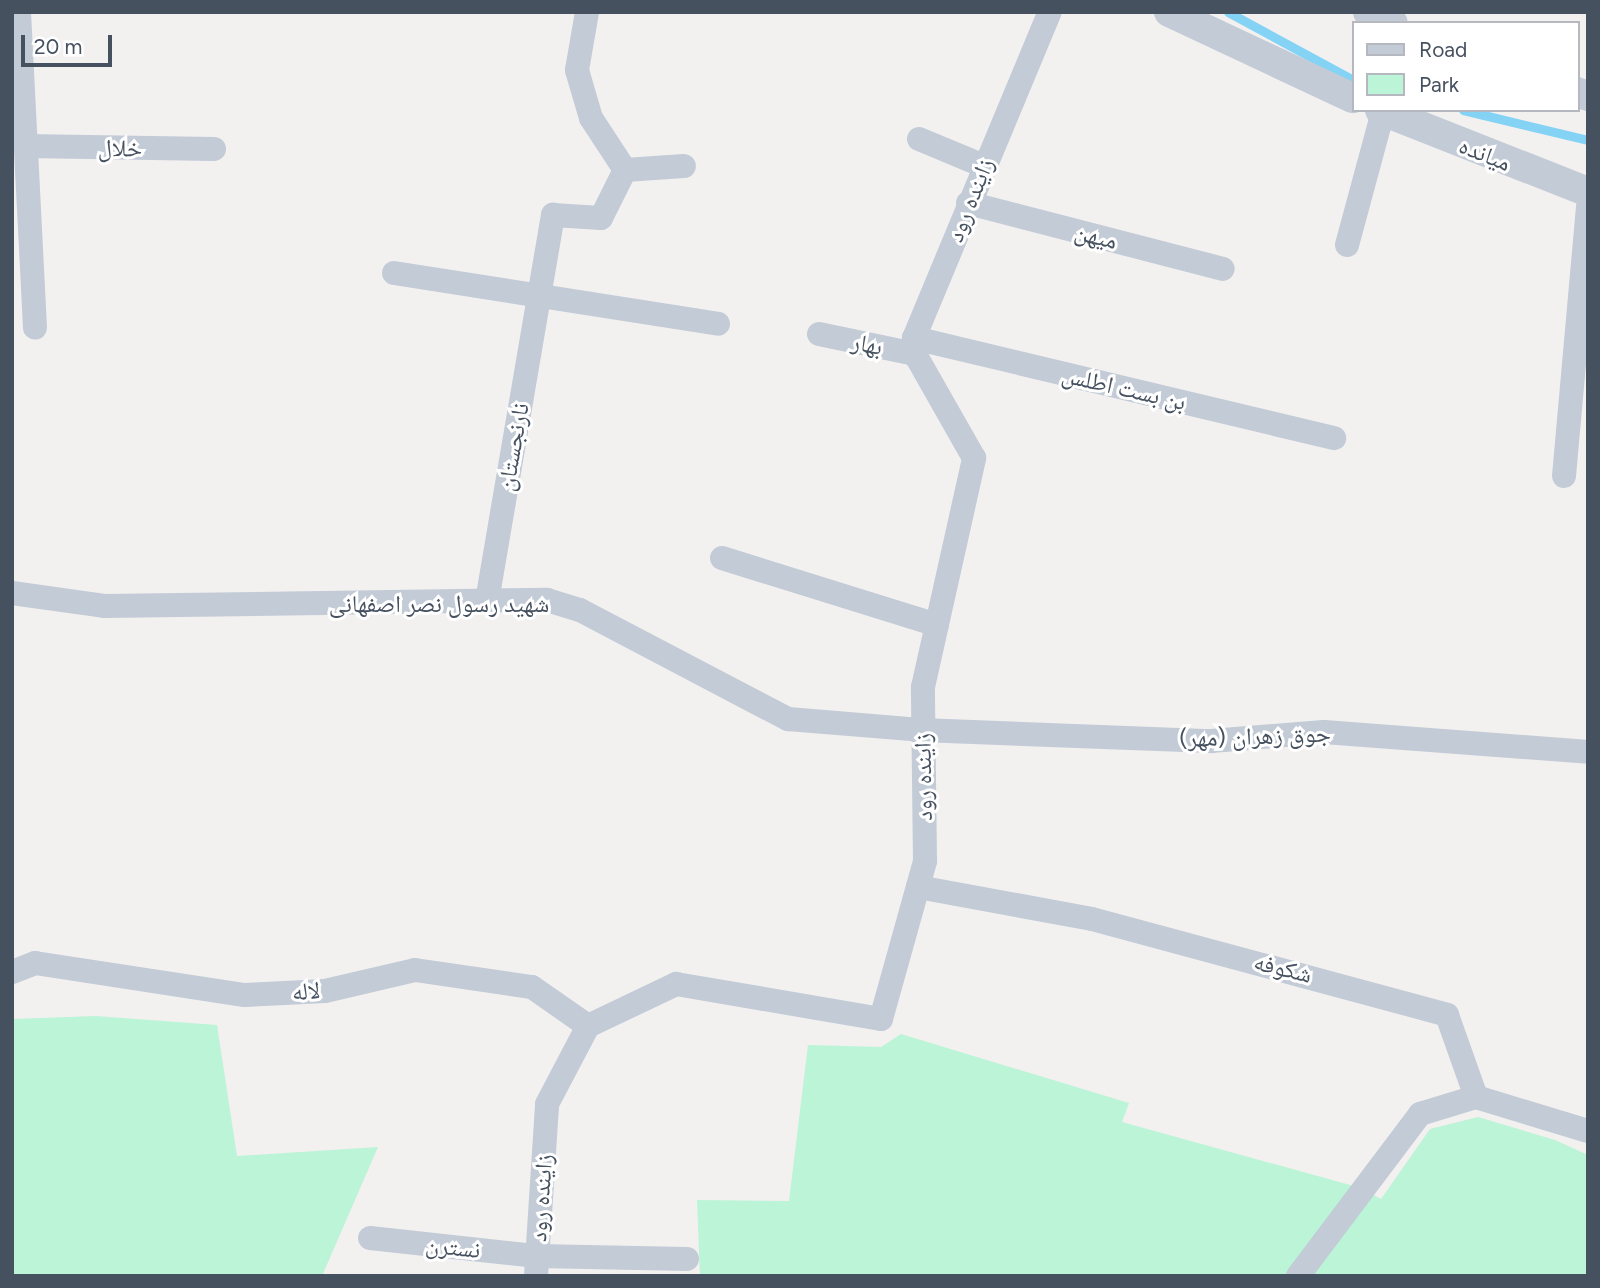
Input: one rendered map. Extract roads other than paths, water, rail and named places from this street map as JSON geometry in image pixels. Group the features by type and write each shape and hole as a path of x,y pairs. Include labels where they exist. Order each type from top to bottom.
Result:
{"street":[{"path":"19,12 35,328"},
{"path":"587,12 577,70 591,118 625,170 684,166"},
{"name":"زاینده رود","path":"536,1266 547,1104 588,1026 676,985 881,1019 925,861 921,730 923,687 974,458 915,346 968,204 1050,12"},
{"path":"1169,12 1352,98"},
{"path":"1368,12 1388,21"},
{"path":"1347,245 1382,112"},
{"name":"میانده","path":"1385,112 1588,192"},
{"path":"919,139 984,166"},
{"name":"خلال","path":"25,146 214,149"},
{"name":"نارنجستان","path":"487,601 553,215 601,218 625,170"},
{"name":"میهن","path":"968,204 1223,269"},
{"path":"1564,475 1588,207"},
{"path":"394,273 539,293 718,324"},
{"name":"بهار","path":"819,334 915,346"},
{"name":"بن بست اطلس","path":"915,346 1334,438"},
{"path":"722,558 937,625"},
{"name":"شهید رسول نصر اصفهانی","path":"12,593 104,606 547,600 580,610 788,719 921,730"},
{"name":"جوق زهران (مهر)","path":"921,730 1211,741 1324,732 1588,752"},
{"name":"شکوفه","path":"918,887 1092,919 1447,1015 1476,1097"},
{"name":"لاله","path":"12,972 35,963 245,995 325,991 415,970 532,988 588,1026"},
{"path":"1298,1276 1420,1114 1476,1097 1588,1131"},
{"name":"نسترن","path":"370,1238 536,1266 687,1259"}],"waterway":[{"path":"1228,12 1352,79"},
{"path":"1471,112 1588,140"}]}
